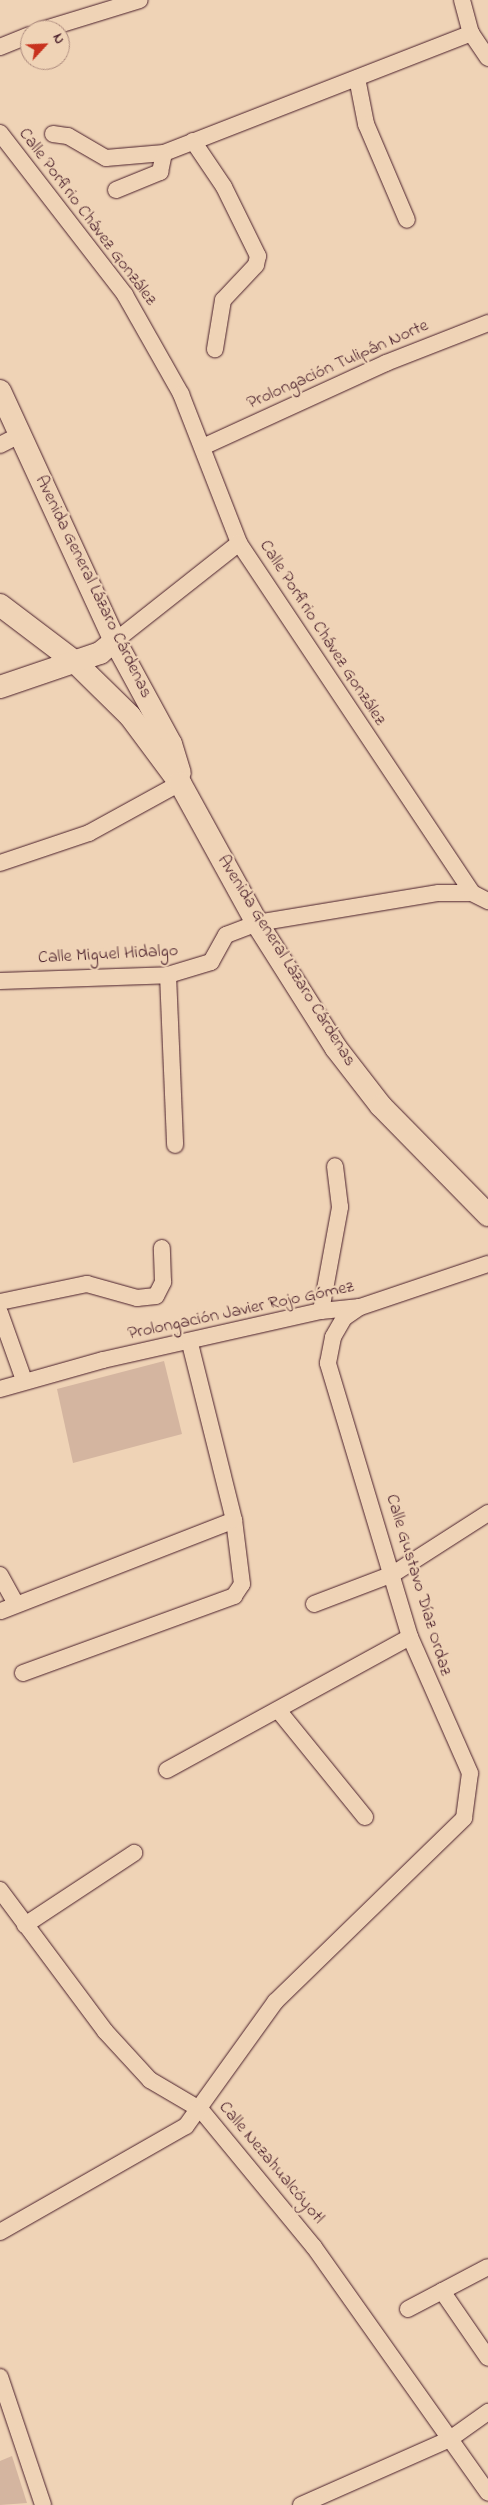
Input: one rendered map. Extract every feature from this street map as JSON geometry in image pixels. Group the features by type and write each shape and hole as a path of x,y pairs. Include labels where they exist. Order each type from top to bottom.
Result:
{"street":[{"path":"70,21 140,0"},
{"path":"462,0 471,33 488,58"},
{"path":"54,134 68,136 106,158 164,153 471,33"},
{"path":"0,47 20,39"},
{"path":"356,78 366,124 406,220"},
{"name":"Calle Porfirio Chávez González","path":"0,133 125,295 181,394 205,446 239,543 472,893"},
{"path":"193,141 224,187 258,256 256,266 224,300 215,350"},
{"path":"116,190 160,172 164,153"},
{"name":"Prolongación Tulipán Norte","path":"205,446 386,362 488,323"},
{"name":"Avenida General Lázaro Cárdenas","path":"2,403 20,435 115,641 171,744 180,766 180,783"},
{"path":"0,444 20,435"},
{"path":"0,687 75,662 115,641 239,543"},
{"name":"Avenida General Lázaro Cárdenas","path":"0,605 75,662 130,716 180,783 257,923 336,1048 375,1098 488,1215"},
{"path":"0,863 89,833 180,783"},
{"name":"Calle Miguel Hidalgo","path":"0,980 168,975 211,962 226,935 257,923 439,893 472,893"},
{"path":"472,893 488,901"},
{"path":"168,975 175,1146"},
{"path":"321,1311 340,1207 335,1166"},
{"path":"0,1302 87,1284 137,1298 156,1296 163,1282 162,1248"},
{"name":"Prolongación Javier Rojo Gómez","path":"0,1389 24,1380 190,1344 321,1311 360,1307 488,1264"},
{"name":"Calle Gustavo Díaz Ordaz","path":"0,2232 170,2136 201,2110 275,2002 464,1818 470,1773 410,1637 393,1574 328,1363 333,1337 344,1318 360,1307"},
{"path":"0,1313 24,1380"},
{"path":"23,1673 234,1596 242,1584 234,1520 190,1344"},
{"path":"314,1604 393,1574 488,1513"},
{"path":"1,1611 234,1520"},
{"path":"0,1575 16,1604"},
{"path":"167,1770 410,1637"},
{"path":"278,1710 365,1817"},
{"path":"25,1926 134,1853"},
{"name":"Calle Nezahualcóyotl","path":"0,1890 105,2031 144,2073 201,2110 314,2247 488,2494"},
{"path":"408,2309 488,2267"},
{"path":"442,2291 488,2358"},
{"path":"0,2377 43,2505"},
{"path":"307,2504 450,2439 488,2412"}],"shaded area":[{"path":"164,1361 182,1434 73,1463 57,1389"},
{"path":"12,2456 27,2503 0,2505 0,2461"}]}
